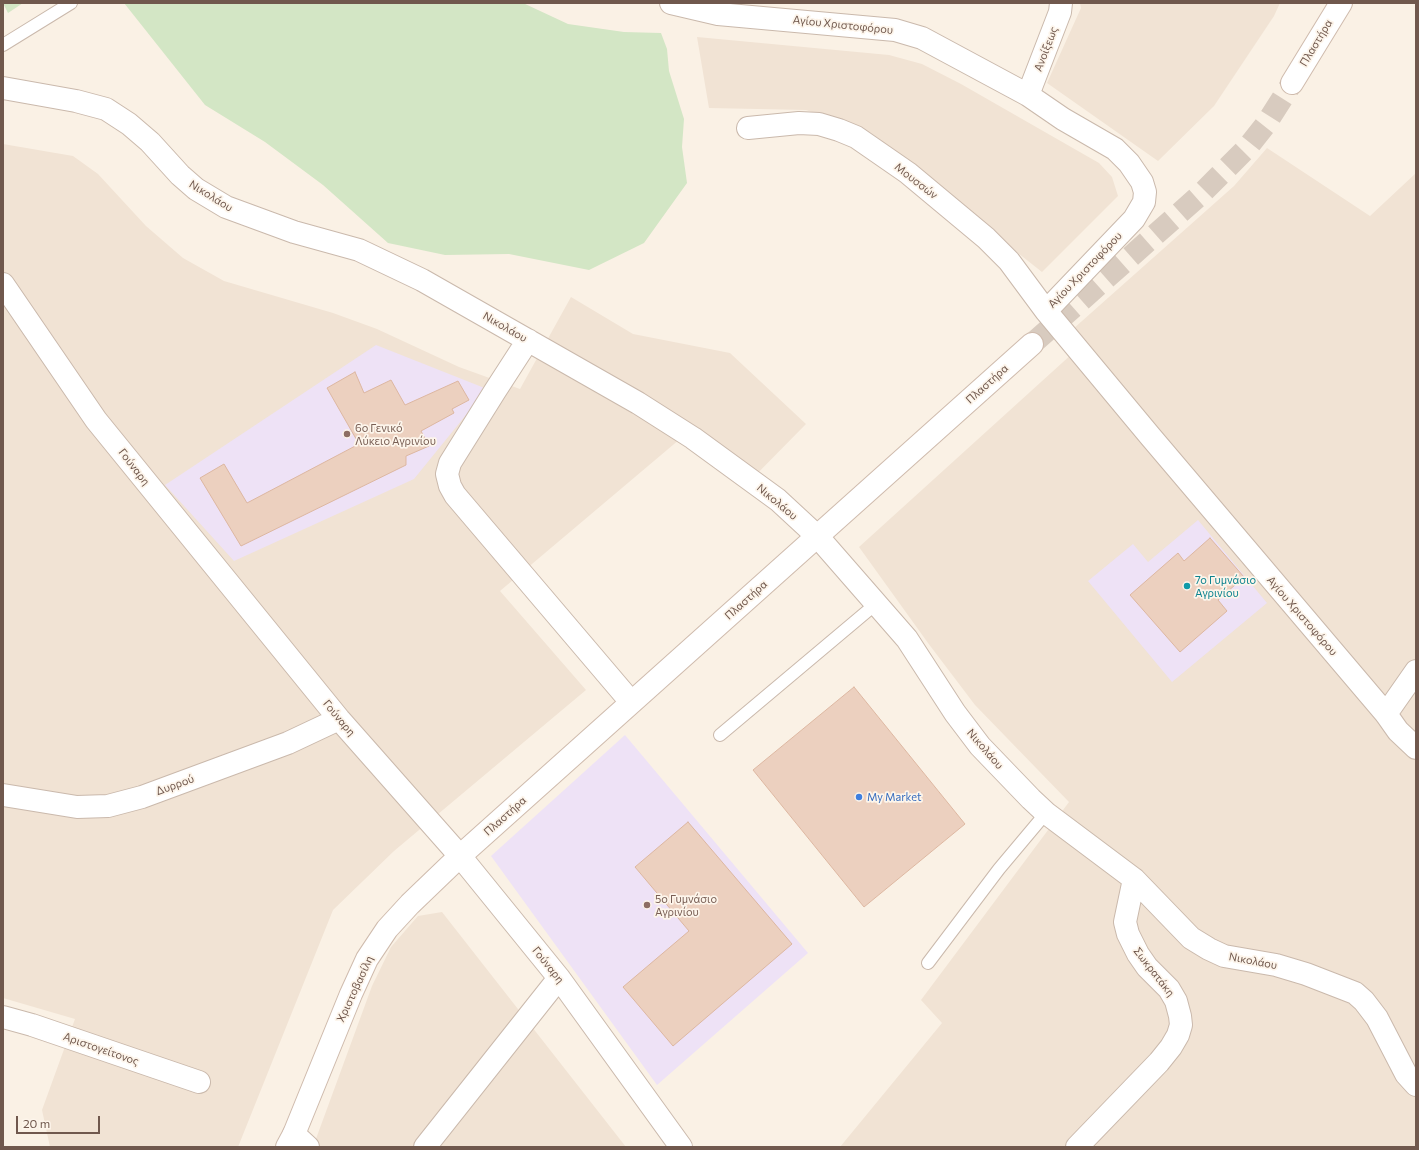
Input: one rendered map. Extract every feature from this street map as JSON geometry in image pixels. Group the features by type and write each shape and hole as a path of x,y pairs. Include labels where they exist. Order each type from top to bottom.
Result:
{"street":[{"name":"Αγίου Χριστοφόρου","path":"671,3 718,14 895,30 922,38 1028,95 1063,119 1115,149 1129,163 1142,182 1145,192 1144,202 1134,219 1046,310 1155,442 1386,714 1398,731 1416,748"},
{"name":"Ανοίξεως","path":"1028,95 1060,12 1061,3"},
{"name":"Πλαστήρα","path":"1292,83 1341,3"},
{"name":"Νικολάου","path":"3,88 76,100 106,109 129,124 150,142 180,175 196,189 226,208 294,232 359,250 422,280 638,403 693,438 778,500 818,537 907,639 955,713 980,746 1031,799 1134,880 1190,938 1208,949 1224,956 1276,965 1306,974 1355,993 1364,1001 1377,1018 1406,1074 1416,1085"},
{"name":"Μουσσών","path":"748,128 799,123 819,124 856,137 908,173 986,238 1009,261 1046,310"},
{"name":"Γούναρη","path":"3,284 96,420 339,719 460,856 559,978 681,1147"},
{"path":"528,340 450,463 448,474 450,486 455,495 631,702"},
{"name":"Πλαστήρα","path":"460,856 1032,344"},
{"path":"1386,714 1416,670"},
{"name":"Δυρρού","path":"3,795 77,806 108,806 142,797 288,743 339,719"},
{"name":"Χριστοβασίλη","path":"297,1142 351,994 367,959 387,929 410,904 460,856"},
{"name":"Σωκρατάκη","path":"1077,1147 1159,1062 1171,1047 1178,1035 1181,1025 1176,1001 1161,980 1134,948 1128,934 1125,922 1134,880"},
{"path":"425,1147 559,978"},
{"name":"Αριστογείτονος","path":"3,1017 32,1025 199,1082"}],"lane":[{"path":"3,45 71,3"},
{"path":"720,735 877,603"},
{"path":"928,963 999,869 1046,812"}],"shaded area":[{"path":"1080,3 1280,3 1274,16 1214,106 1158,161 1047,83 1081,8"},
{"path":"697,37 889,55 922,64 961,84 1099,163 1112,177 1118,196 1042,272 1004,242 919,169 871,133 806,110 709,108"},
{"path":"3,144 73,156 98,174 146,226 183,258 224,281 333,313 377,329 459,367 520,389 571,297 633,334 730,353 806,424 745,486 680,439 500,591 586,690 394,851 333,910 238,1147 50,1147 42,1110 75,1019 3,998"},
{"path":"1267,148 1370,216 1416,173 1416,1147 840,1147 942,1023 921,1000 1069,802 975,705 859,547 1084,343 1073,329 1234,186"},
{"name":"6ο Γενικό Λύκειο Αγρινίου","path":"376,345 487,389 414,479 234,561 165,485"},
{"path":"1198,520 1267,603 1172,682 1088,581 1133,544 1148,562"},
{"name":"5ο Γυμνάσιο Αγρινίου","path":"625,735 808,953 657,1085 491,856"},
{"path":"442,912 626,1147 313,1147 372,986 391,947 418,916"}],"green space":[{"path":"3,3 23,3 8,13"},
{"path":"124,3 523,3 568,24 624,32 661,33 667,49 669,71 684,119 682,147 687,183 644,243 589,270 509,254 445,255 388,243 323,185 265,142 205,105"}],"building":[{"path":"355,372 364,393 391,380 405,405 458,381 469,400 452,409 454,413 421,431 429,446 406,456 406,465 241,546 200,478 224,464 247,503 359,444 327,388"},
{"name":"7ο Γυμνάσιο Αγρινίου","path":"1210,538 1244,577 1218,600 1227,611 1180,652 1130,595 1178,553 1184,561"},
{"name":"My Market","path":"854,687 965,824 864,907 753,770"},
{"path":"688,822 792,944 673,1046 623,987 689,931 635,867"}],"tunnel":[{"path":"1032,344 1200,195 1247,148 1266,124 1292,83"}],"place":[{"name":"6ο Γενικό Λύκειο Αγρινίου","path":"347,434"},
{"name":"7ο Γυμνάσιο Αγρινίου","path":"1187,586"},
{"name":"My Market","path":"859,797"},
{"name":"5ο Γυμνάσιο Αγρινίου","path":"647,905"}]}
